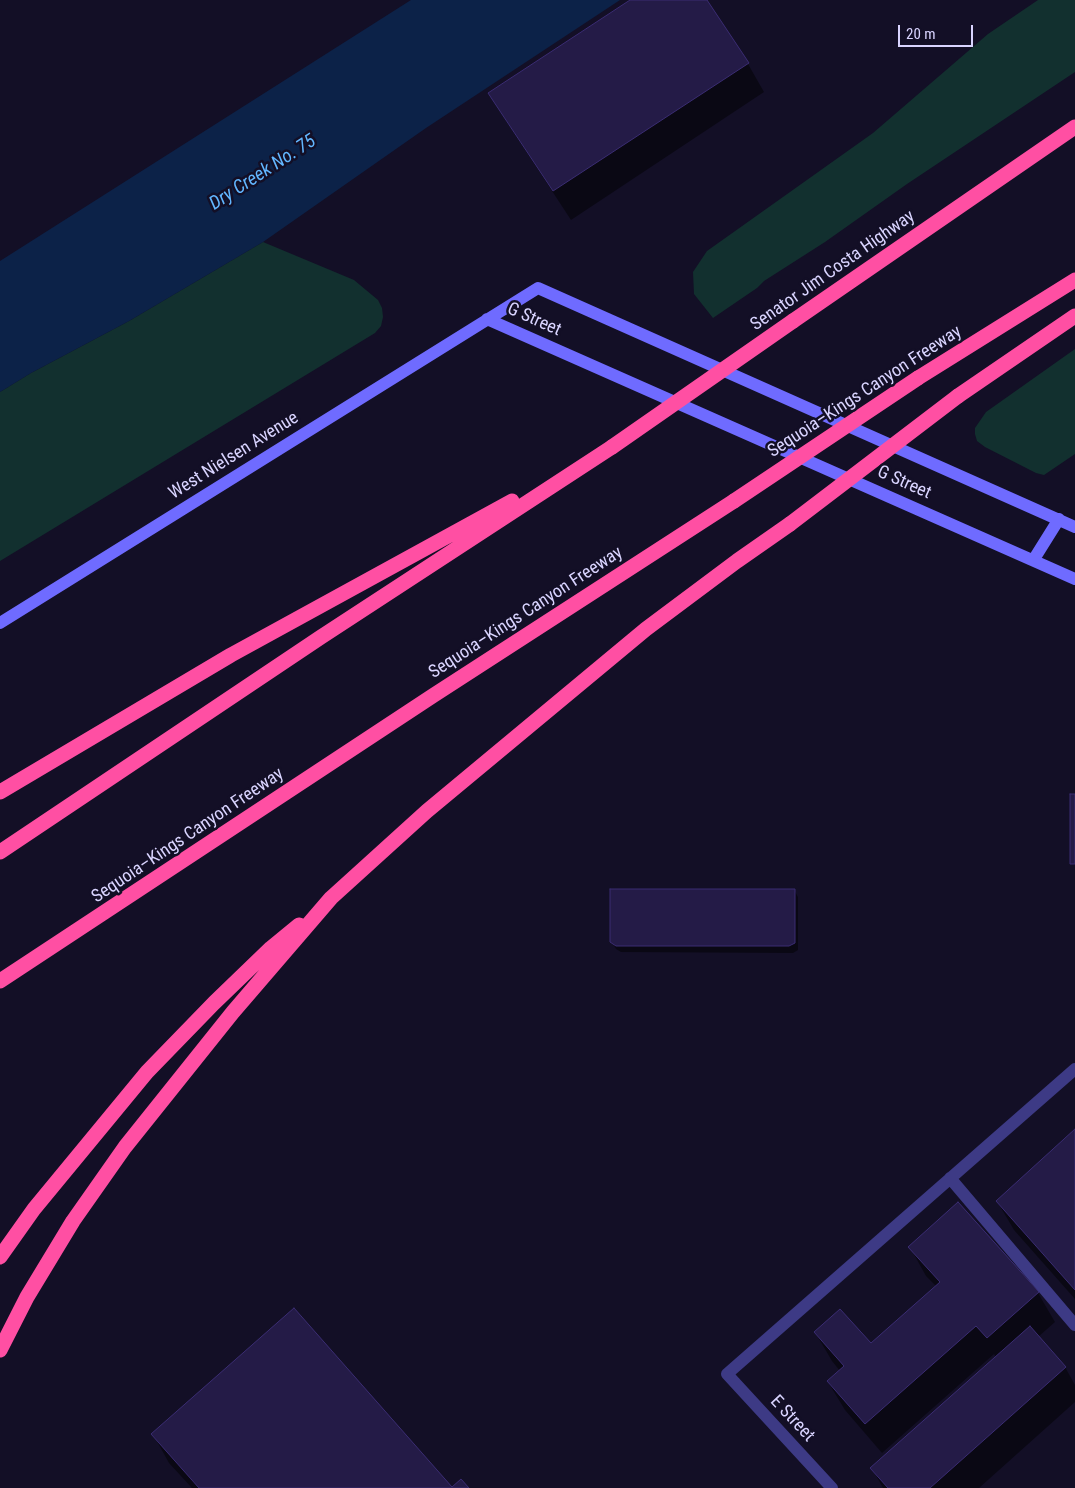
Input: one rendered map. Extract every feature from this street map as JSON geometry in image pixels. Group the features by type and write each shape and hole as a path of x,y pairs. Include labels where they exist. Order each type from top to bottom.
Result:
{"highway":[{"name":"Senator Jim Costa Highway","path":"612,447 1075,127"},
{"name":"Sequoia–Kings Canyon Freeway","path":"0,981 434,695 734,501 918,378 1075,280"},
{"path":"0,1257 34,1209 147,1072 264,955 331,898 427,811 646,629 736,561 790,524 958,396 1075,316"},
{"path":"0,792 231,655 612,447"},
{"path":"0,852 321,637 612,447"},
{"path":"0,1350 26,1297 68,1230 125,1147 233,1012 331,898"}],"street":[{"name":"G Street","path":"487,319 538,288 1075,527"},
{"name":"G Street","path":"487,319 1034,559 1075,579"},
{"name":"West Nielsen Avenue","path":"0,623 487,319"},
{"path":"1034,559 1059,519"}],"lane":[{"path":"1075,1069 950,1178 1075,1324"},
{"name":"E Street","path":"832,1488 727,1374 950,1178"}],"green space":[{"path":"1038,0 1075,0 1075,72 907,184 825,242 764,281 757,288 713,318 694,294 693,272 707,251 873,133 988,34"},
{"path":"263,242 354,280 378,300 382,308 381,326 375,333 0,561 0,392 31,373 129,321"},
{"path":"1075,349 1075,454 1044,475 1036,473 977,441 975,428 986,412"}],"water":[{"name":"Dry Creek No. 75","path":"411,0 620,0 426,128 263,242 129,321 31,373 0,392 0,261"}],"building":[{"path":"630,0 707,0 749,63 553,191 488,93"},
{"path":"1070,794 1075,794 1075,864 1070,864"},
{"path":"610,889 795,889 795,943 789,946 616,946 610,942"},
{"path":"1075,1129 1075,1290 996,1201"},
{"path":"958,1202 1039,1292 987,1338 976,1326 865,1424 827,1381 844,1366 814,1332 840,1309 871,1343 940,1282 908,1247"},
{"path":"294,1308 452,1487 461,1479 469,1488 199,1488 151,1434"},
{"path":"1030,1326 1066,1367 930,1488 888,1488 870,1468"}]}
